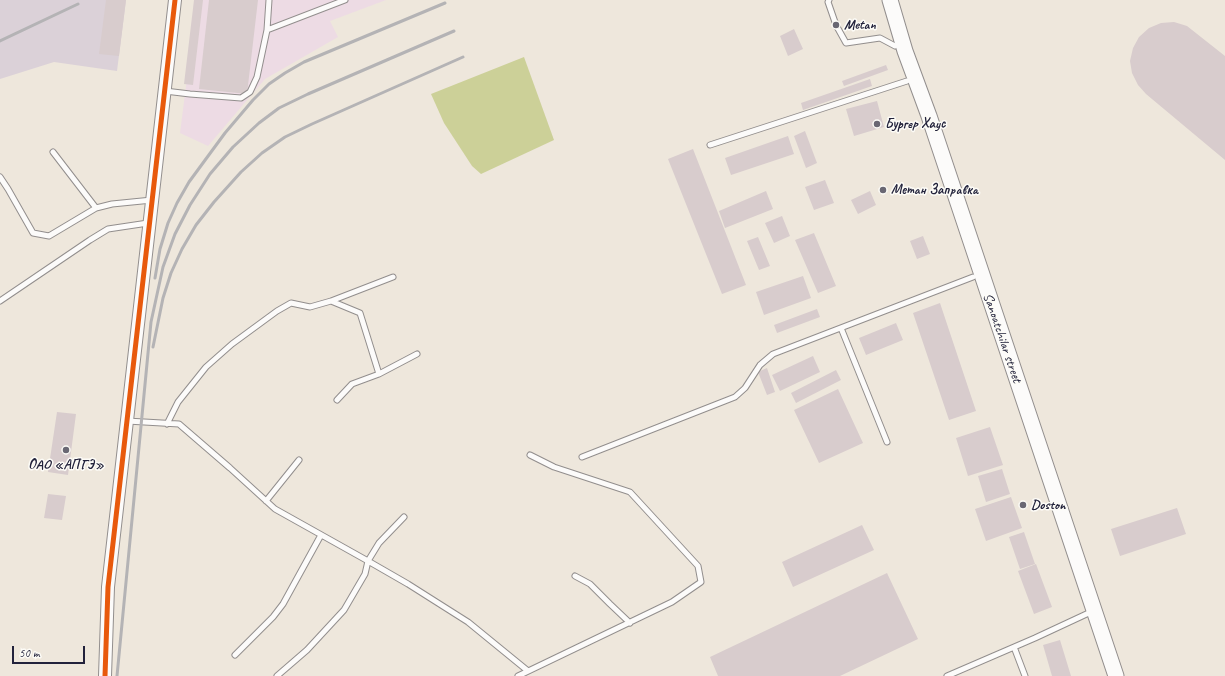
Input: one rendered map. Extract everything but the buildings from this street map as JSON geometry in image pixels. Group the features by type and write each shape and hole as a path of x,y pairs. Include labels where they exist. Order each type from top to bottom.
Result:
{"main road":[{"name":"Sanoatchilar street","path":"881,0 895,46 973,277 1089,612 1116,676"},
{"name":"Sanoatchilar street","path":"890,0 1089,612 1106,676"}],"street":[{"path":"105,676 108,587 175,0"}],"lane":[{"path":"164,91 241,98 247,95 257,77 267,30 269,0"},
{"path":"267,30 345,0"},
{"path":"829,0 828,2 836,25 846,43 880,38 895,46"},
{"path":"710,145 907,81"},
{"path":"52,152 96,208"},
{"path":"0,177 34,233 49,236 96,208 112,204 152,200"},
{"path":"0,301 108,229 150,223"},
{"path":"167,424 178,402 206,367 232,344 277,311 292,303 310,307 331,301 393,277"},
{"path":"582,457 735,397 745,388 760,365 773,354 973,277"},
{"path":"331,301 360,313 379,374"},
{"path":"841,328 887,442"},
{"path":"337,400 352,384 379,374 417,354"},
{"path":"127,421 178,424 230,468 275,510 321,534 408,584 468,622 528,671"},
{"path":"518,676 672,602 701,582 698,566 630,492 554,467 530,455"},
{"path":"266,501 299,460"},
{"path":"277,676 307,650 344,610 365,574 368,561 379,543 404,517"},
{"path":"235,655 273,617 283,604 321,534"},
{"path":"575,576 590,584 630,623"},
{"path":"949,675 1089,612"},
{"path":"1014,647 1025,676"}],"shaded area":[{"path":"0,0 126,0 117,71 54,62 0,79"},
{"path":"197,0 386,0 330,21 338,37 265,79 208,146 180,133"}],"green space":[{"path":"524,57 554,140 481,174 472,166 444,123 431,94"}],"railway":[{"path":"155,278 160,249 168,223 189,182 225,133 253,100 269,84 304,62 445,3"},
{"path":"0,41 78,4"},
{"path":"117,676 151,322 163,267 175,234 190,205 210,174 233,147 259,123 279,108 454,31"},
{"path":"153,347 163,298 171,273 182,249 196,225 241,172 262,153 285,137 463,57"}],"cycle path":[{"path":"105,676 108,587 175,0"}],"place":[{"name":"Metan","path":"836,25"},
{"name":"Бургер Хаус","path":"877,124"},
{"name":"Метан Заправка","path":"883,190"},
{"name":"ОАО «АПГЭ»","path":"66,450"},
{"name":"Doston","path":"1023,505"}]}
